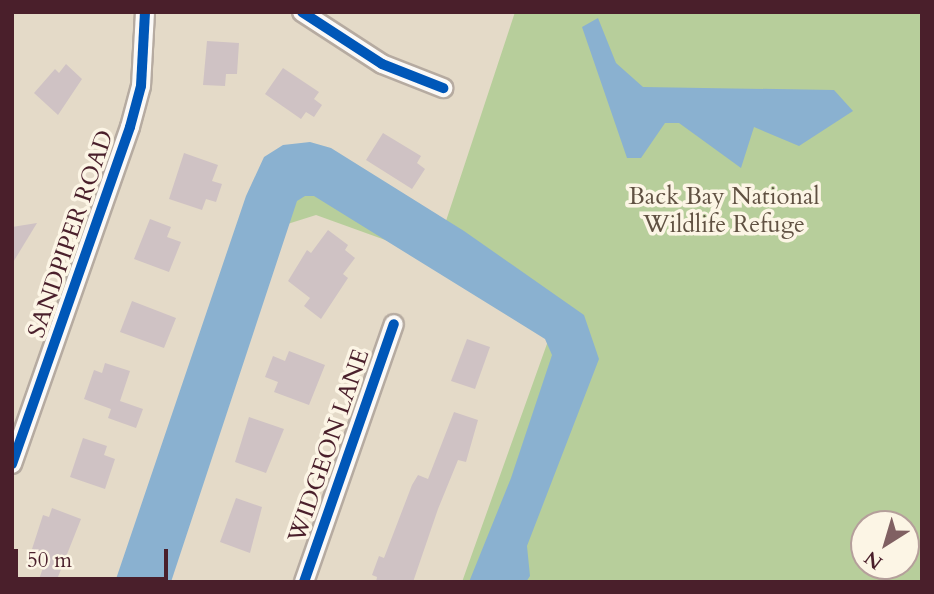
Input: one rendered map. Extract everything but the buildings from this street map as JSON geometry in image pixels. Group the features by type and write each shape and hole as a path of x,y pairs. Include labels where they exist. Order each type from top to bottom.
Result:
{"street":[{"name":"SANDPIPER ROAD","path":"12,464 127,140 141,86 145,12"},
{"path":"302,12 382,64 443,88"},
{"name":"WIDGEON LANE","path":"303,582 394,324"}],"green space":[{"name":"Back Bay National Wildlife Refuge","path":"515,12 922,12 922,582 462,582 553,327 532,293 316,215 278,227 292,177 443,230"}],"water":[{"path":"598,18 616,63 643,87 834,90 853,111 799,146 754,127 741,168 679,123 665,123 641,158 627,158 582,27"},
{"path":"310,142 331,148 464,231 584,315 599,359 527,546 530,576 526,582 469,582 511,478 552,355 545,339 314,196 305,196 297,201 171,582 115,582 246,196 264,157 283,145"}],"cycle path":[{"path":"12,464 130,127 141,86 145,12"},
{"path":"302,12 382,64 443,88"},
{"path":"304,582 394,324"}]}
